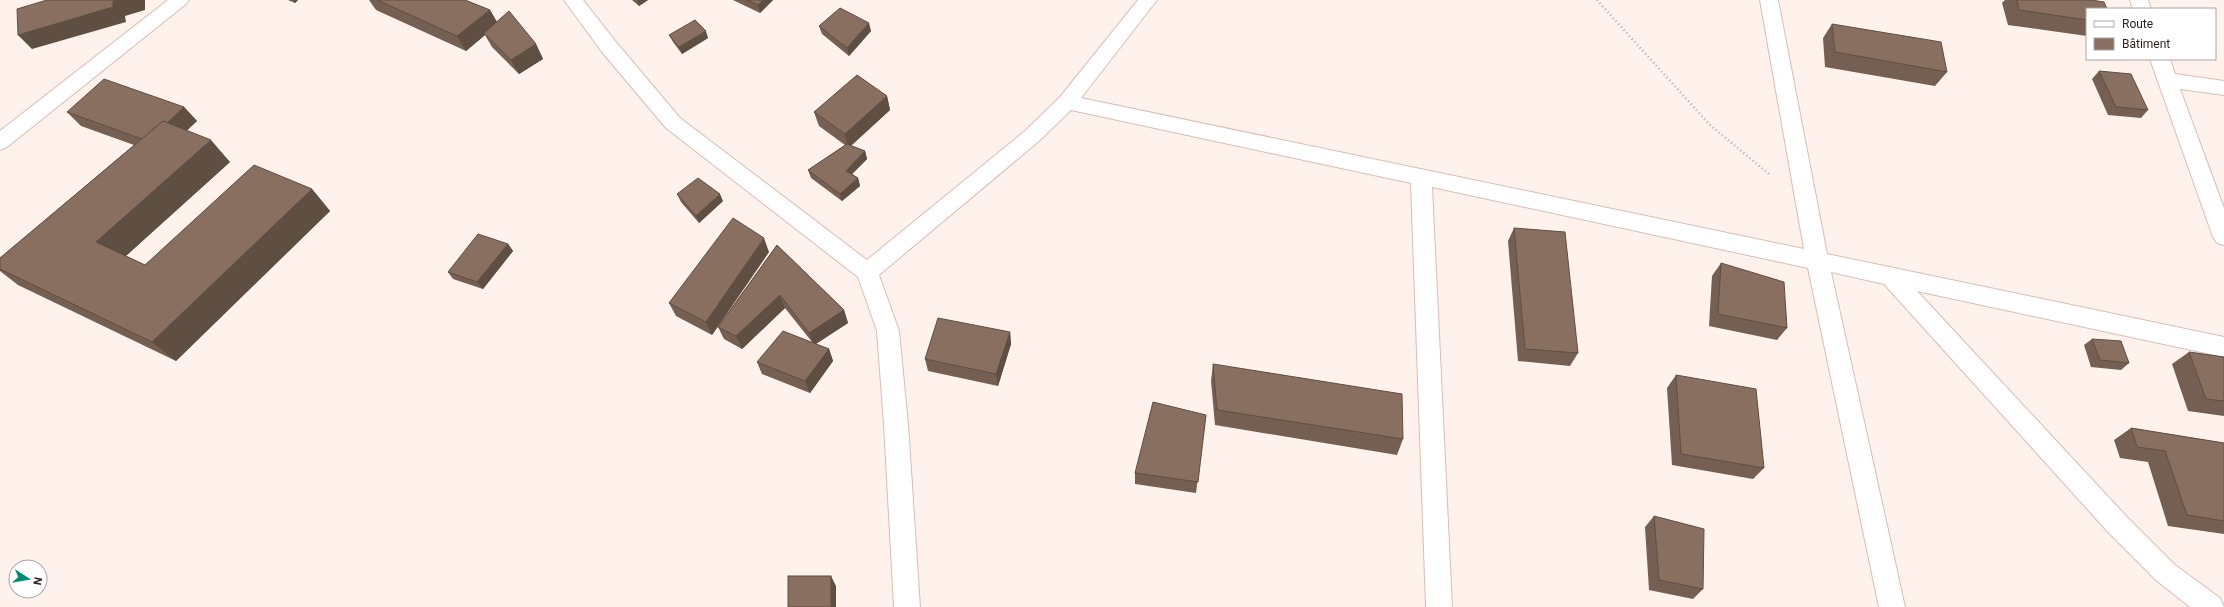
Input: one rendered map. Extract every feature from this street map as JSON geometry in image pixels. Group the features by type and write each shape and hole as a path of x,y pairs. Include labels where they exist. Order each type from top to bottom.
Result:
{"street":[{"path":"0,142 180,0"},
{"path":"573,0 609,47 673,123 867,272 888,331 896,424 907,607"},
{"path":"867,272 1032,136 1067,102 1148,0"},
{"path":"1769,0 1816,260 1892,607"},
{"path":"2160,60 2224,237"},
{"path":"2167,80 2224,88"},
{"path":"1067,102 2224,347"},
{"path":"1421,177 1439,607"},
{"path":"1890,276 2117,524 2166,573 2211,607"}],"path":[{"path":"1597,0 1710,125 1806,205"}],"building":[{"path":"47,0 116,0 113,1 113,7 18,35 17,9"},
{"path":"377,0 465,0 490,10 457,36"},
{"path":"747,0 763,0 758,5"},
{"path":"2017,0 2091,0 2104,2 2107,8 2086,8 2086,20 2019,10"},
{"path":"840,8 869,23 847,48 819,26"},
{"path":"509,11 536,44 511,60 484,33"},
{"path":"695,20 706,31 679,47 669,35"},
{"path":"1832,24 1941,42 1947,72 1835,52"},
{"path":"2099,71 2131,74 2148,110 2116,107"},
{"path":"857,75 887,96 845,134 814,112"},
{"path":"104,79 184,107 167,123 163,121 142,139 67,112"},
{"path":"163,121 211,140 96,242 145,265 254,165 312,189 152,342 0,269 0,258"},
{"path":"847,144 865,151 846,171 858,178 840,194 808,170"},
{"path":"698,178 720,194 696,216 677,194"},
{"path":"733,218 764,238 706,322 669,303"},
{"path":"1514,228 1565,232 1578,353 1525,349"},
{"path":"478,234 508,244 477,282 448,272"},
{"path":"777,245 844,310 809,333 780,295 736,336 718,327"},
{"path":"1721,263 1784,282 1787,328 1718,314"},
{"path":"938,318 1010,332 996,374 925,359"},
{"path":"783,331 829,349 805,381 757,362"},
{"path":"2092,339 2121,341 2129,363 2100,360"},
{"path":"2189,352 2224,357 2224,401 2206,399"},
{"path":"1213,364 1402,394 1403,439 1217,410"},
{"path":"1676,375 1756,389 1764,468 1681,454"},
{"path":"1153,402 1206,415 1198,482 1135,473"},
{"path":"2131,428 2224,443 2224,521 2187,515 2165,451 2137,447"},
{"path":"1654,516 1704,529 1703,589 1659,580"},
{"path":"788,576 831,576 831,607 788,607"}]}
